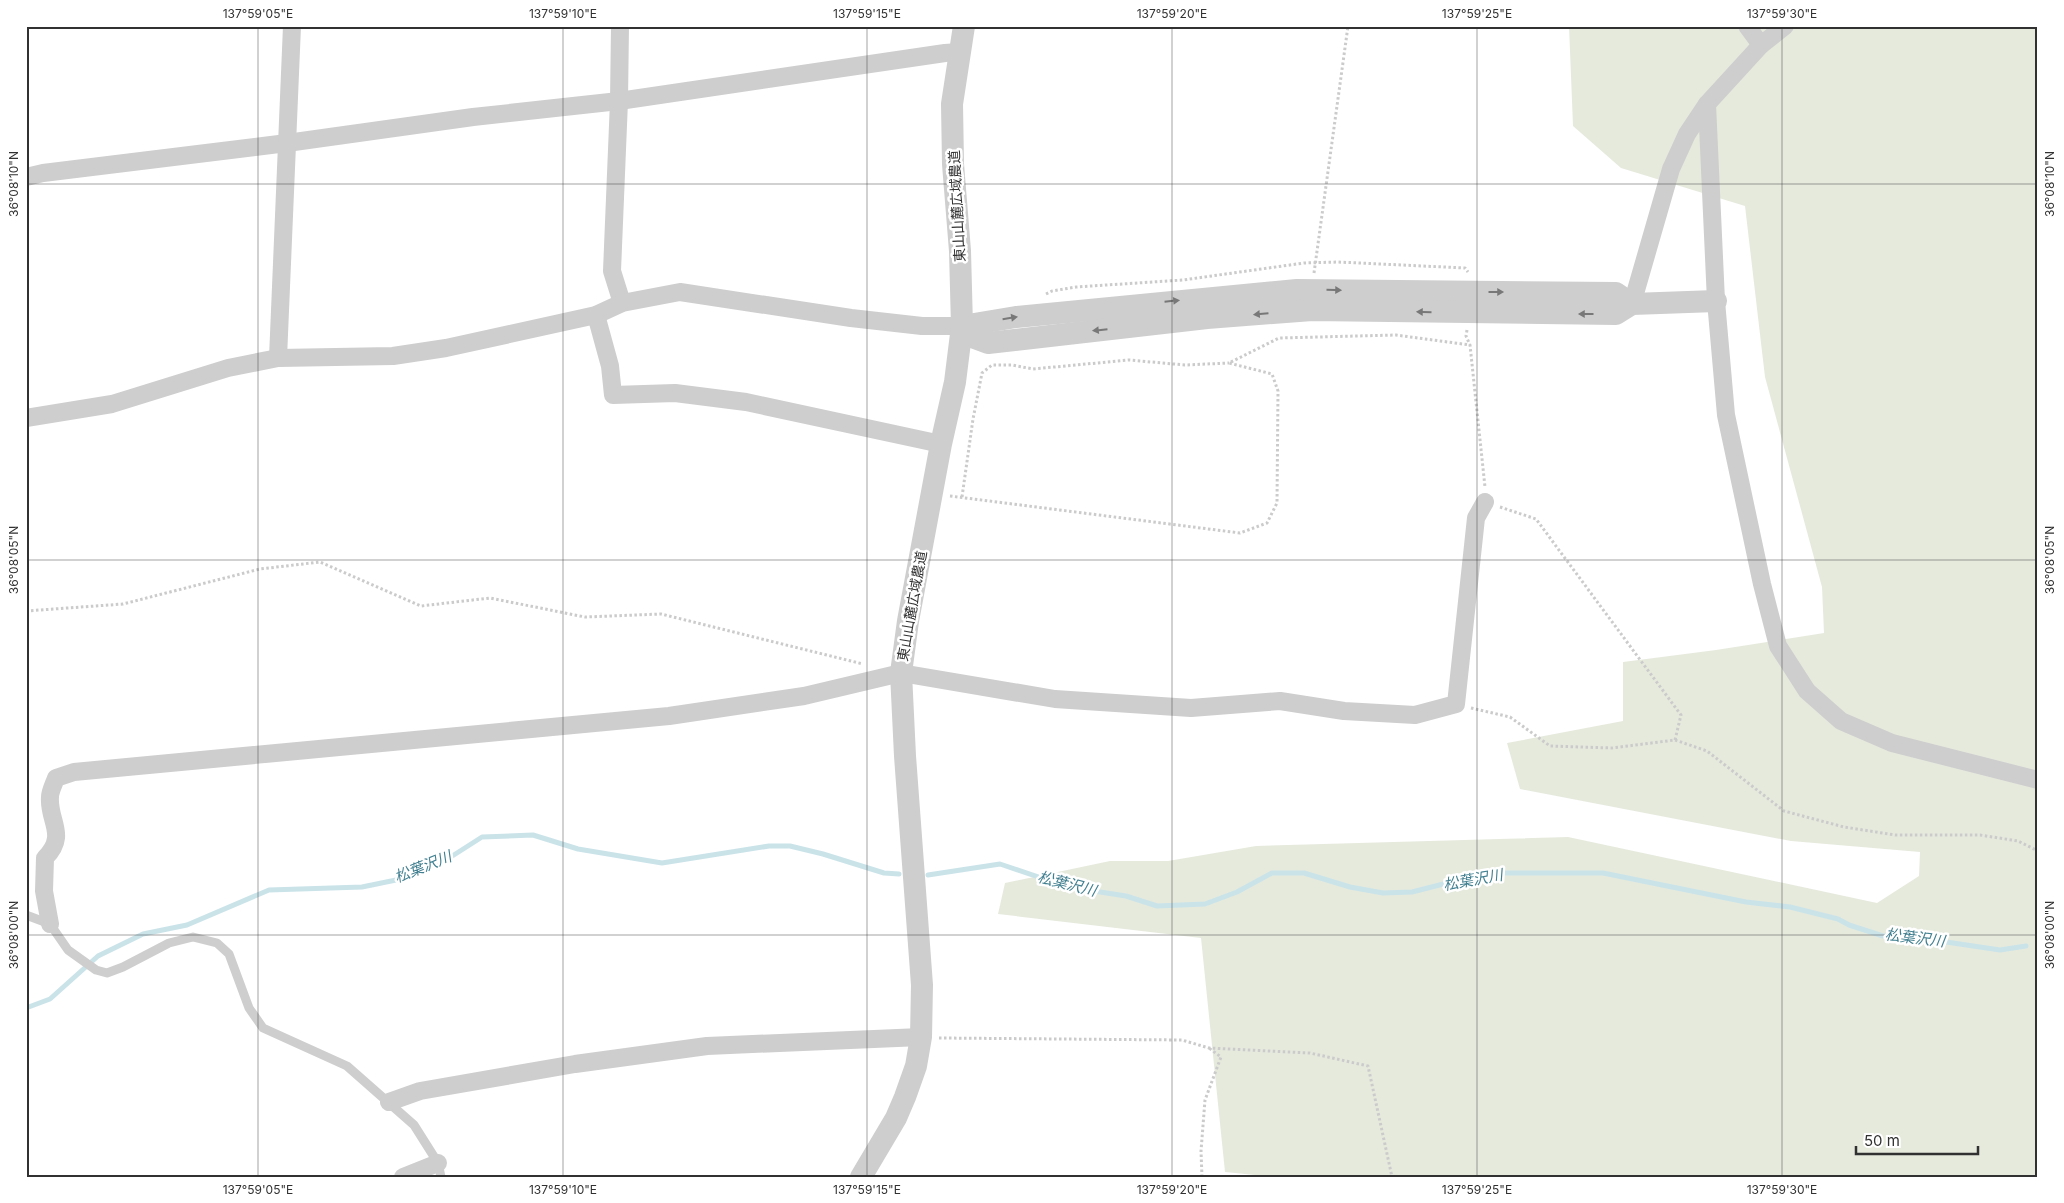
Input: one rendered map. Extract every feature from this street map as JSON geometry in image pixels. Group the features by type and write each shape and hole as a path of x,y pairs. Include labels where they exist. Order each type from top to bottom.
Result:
{"street":[{"path":"278,358 292,26"},
{"path":"620,26 612,272 622,303"},
{"name":"東山山麓広域農道","path":"861,1177 896,1118 905,1097 916,1066 921,1037 922,984 905,756 901,674 908,621 941,444 955,382 962,329 960,251 953,164 952,104 964,26"},
{"path":"1747,26 1761,45"},
{"path":"1632,304 1671,169 1687,134 1708,104 1761,45 1785,26"},
{"path":"26,177 43,173 287,143 473,116 619,100 959,52"},
{"path":"1708,104 1716,301 1726,415 1762,584 1778,646 1807,691 1841,721 1892,743 2038,780"},
{"path":"26,418 112,404 228,368 278,358 393,356 446,348 596,315 622,303 680,292 869,320 962,329 1035,315 1311,289 1616,293 1632,304"},
{"path":"962,329 988,343 1207,318 1312,310 1616,314 1632,304 1716,301"},
{"path":"596,315 610,366 613,395 675,393 746,402 941,444"},
{"path":"50,924 44,891 45,858 53,851 57,832 50,798 56,778 74,772 669,716 804,696 901,674 1055,699 1191,708 1280,701 1344,711 1415,715 1456,704 1476,518 1485,502"},
{"path":"389,1102 429,1089 575,1064 707,1046 921,1037"},
{"path":"404,1177 440,1170"}],"lane":[{"path":"26,915 50,924 68,950 96,970 107,973 124,967 169,943 193,937 217,943 229,954 249,1008 263,1028 347,1066 414,1126 440,1170"}],"path":[{"path":"1311,289 1348,26"},
{"path":"1470,313 1466,336 1470,345 1485,479 1485,502 1536,519 1681,715 1674,740"},
{"path":"1229,363 1279,338 1396,334 1470,345"},
{"path":"933,494 1240,533 1267,523 1277,503 1278,390 1272,374 1229,363 1185,365 1129,360 1033,369 1012,364 992,365 982,373 973,419 962,497"},
{"path":"26,611 123,604 260,568 320,562 421,606 490,598 585,617 662,614 872,666"},
{"path":"1456,704 1510,717 1550,746 1612,748 1674,740 1707,750 1784,811 1844,827 1895,835 1980,835 2018,841 2038,851"},
{"path":"921,1037 1182,1040 1209,1048 1310,1053 1368,1066 1392,1177"},
{"path":"1202,1177 1201,1151 1204,1100 1221,1057 1209,1048"}],"shaded area":[{"path":"1569,26 2038,26 2038,1177 1274,1177 1225,1172 1201,938 998,914 1005,883 1110,861 1168,861 1256,846 1568,837 1877,903 1919,876 1920,852 1791,841 1520,789 1507,743 1623,721 1623,662 1824,633 1822,587 1765,377 1745,206 1621,168 1573,126"}],"waterway":[{"name":"松葉沢川","path":"26,1008 50,999 98,956 143,934 187,925 269,890 362,887 396,880 446,860 482,837 533,835 578,849 662,863 769,846 790,846 884,873 899,874"},
{"name":"松葉沢川","path":"928,875 1000,864 1068,887 1126,896 1157,906 1205,904 1237,892 1272,873 1304,873 1350,887 1383,893 1412,892 1455,881 1505,873 1603,873 1746,902 1790,907 1838,919 1849,925 1883,936 1906,936 2000,950 2026,946"}]}
